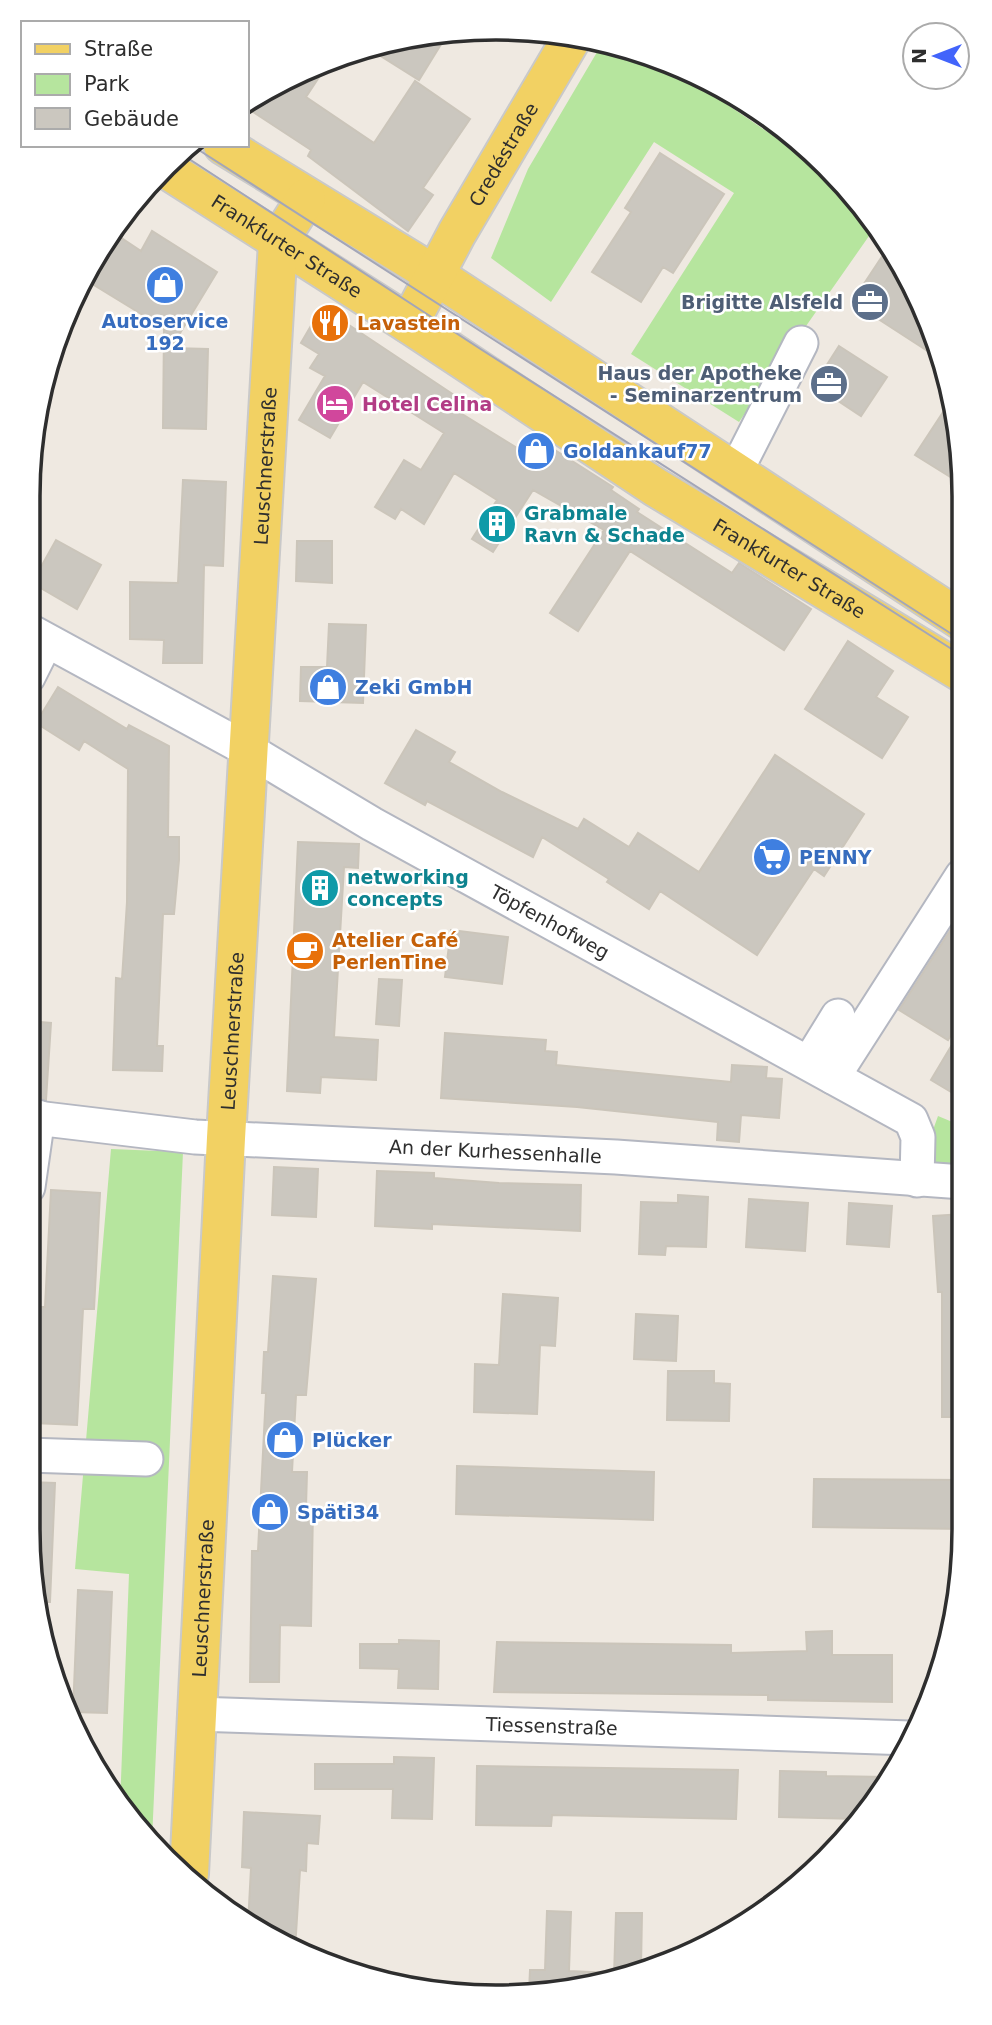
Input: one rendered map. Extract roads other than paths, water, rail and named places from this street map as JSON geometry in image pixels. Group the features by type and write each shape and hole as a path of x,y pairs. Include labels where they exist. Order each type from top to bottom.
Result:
{"main road":[{"name":"Credéstraße","path":"435,275 567,46"},
{"path":"226,147 435,275 952,614"},
{"name":"Frankfurter Straße","path":"174,174 409,324 655,487 952,667"},
{"name":"Leuschnerstraße","path":"189,1866 226,1138 278,242 306,198"},
{"path":"409,324 435,275"}],"street":[{"path":"736,471 801,342"},
{"name":"Töpfenhofweg","path":"40,638 250,751 372,824 911,1120 918,1137 917,1180"},
{"path":"821,1070 952,890"},
{"path":"821,1070 838,1016"},
{"name":"An der Kurhessenhalle","path":"40,1118 195,1137 616,1157 952,1182"},
{"path":"40,1455 146,1459"},
{"name":"Tiessenstraße","path":"195,1714 901,1738"}],"tram line":[{"path":"199,150 952,634"},
{"path":"190,159 482,350 952,649"}],"place":[{"name":"Autoservice 192","path":"165,285"},
{"name":"Brigitte Alsfeld","path":"870,302"},
{"name":"Lavastein","path":"330,323"},
{"name":"Haus der Apotheke - Seminarzentrum","path":"829,384"},
{"name":"Hotel Celina","path":"335,404"},
{"name":"Goldankauf77","path":"536,451"},
{"name":"Grabmale Ravn & Schade","path":"497,524"},
{"name":"Zeki GmbH","path":"328,687"},
{"name":"PENNY","path":"772,857"},
{"name":"networking concepts","path":"320,888"},
{"name":"Atelier Café PerlenTine","path":"305,951"},
{"name":"Plücker","path":"285,1440"},
{"name":"Späti34","path":"270,1512"}]}
